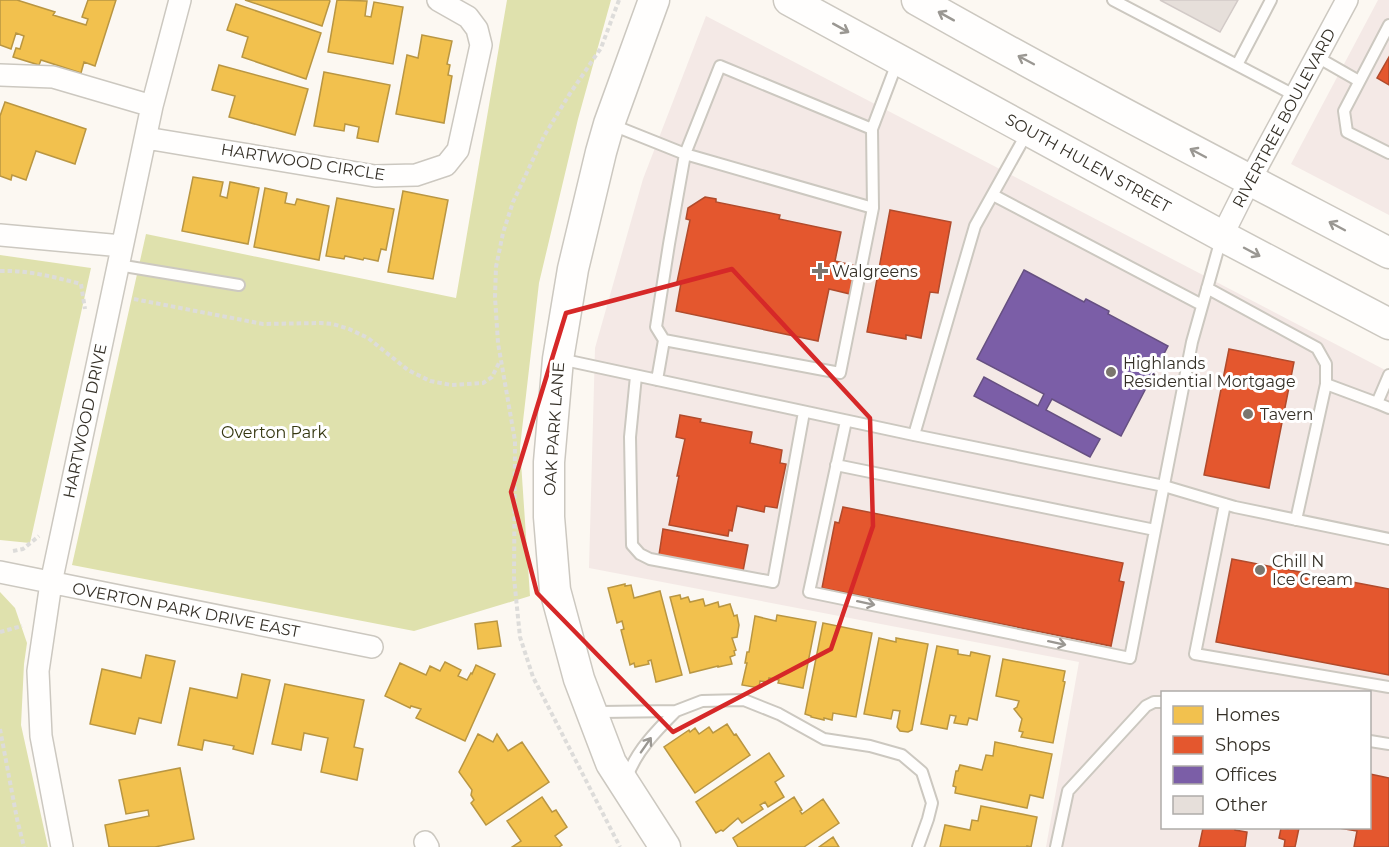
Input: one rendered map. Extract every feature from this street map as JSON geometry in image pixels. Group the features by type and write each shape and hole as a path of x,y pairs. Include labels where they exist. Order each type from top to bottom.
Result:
{"main road":[{"name":"OAK PARK LANE","path":"654,0 609,124 573,269 558,359 549,462 549,517 555,590 579,680 611,763 665,847"},
{"name":"SOUTH HULEN STREET","path":"789,0 1222,236 1389,324"},
{"path":"917,0 1389,253"}],"street":[{"name":"HARTWOOD DRIVE","path":"62,847 41,736 38,671 51,583 120,256 152,106 180,0"},
{"name":"HARTWOOD CIRCLE","path":"146,138 375,176 416,175 446,165 458,150 481,45 477,29 468,17 438,0"},
{"name":"RIVERTREE BOULEVARD","path":"1222,236 1347,0"},
{"path":"0,75 52,77 152,106"},
{"path":"0,235 120,256"},
{"name":"OVERTON PARK DRIVE EAST","path":"0,572 372,647"}],"lane":[{"path":"1113,0 1296,96"},
{"path":"1237,65 1272,0"},
{"path":"1389,25 1344,111 1347,132 1389,153"},
{"path":"1317,57 1359,81"},
{"path":"664,340 840,373 873,208 872,129 898,60"},
{"path":"657,380 664,340 656,327 685,154 720,66 872,129"},
{"path":"609,124 685,154 873,208"},
{"path":"914,435 975,226 1028,130"},
{"path":"993,195 1202,305"},
{"path":"846,421 809,592 1130,658 1192,342 1222,236"},
{"path":"120,256 239,285"},
{"path":"1207,288 1317,348 1326,364 1326,384 1296,520"},
{"path":"558,359 1164,486 1225,504 1389,539"},
{"path":"1377,403 1389,375"},
{"path":"636,376 630,437 632,545 640,554 650,559 773,582 804,412"},
{"path":"1326,384 1389,408"},
{"path":"836,465 1155,530"},
{"path":"1225,504 1195,654 1389,687"},
{"path":"590,709 601,712 676,711 702,701 744,700 778,714 824,739 870,746 902,755 922,772 932,803 918,847"},
{"path":"1056,847 1068,791 1146,706 1154,702 1161,702"},
{"path":"625,784 631,766 656,731 676,711"},
{"path":"1371,741 1389,744"}],"path":[{"path":"619,0 601,48 554,120 513,202 503,232 496,267 495,297 498,343 515,441 514,578 520,637 533,677 620,847"},
{"path":"0,271 44,275 81,284 85,308 83,318"},
{"path":"133,299 263,324 321,322 333,324 368,338 408,369 430,381 451,385 483,383 492,377 501,360"},
{"path":"12,552 23,549 39,535"},
{"path":"0,729 24,847"}],"highlighted area":[{"path":"732,269 870,418 873,526 831,649 673,732 537,593 511,492 566,313"}],"shaded area":[{"path":"1378,0 1389,0 1389,215 1291,164"},
{"path":"706,16 1389,372 1389,847 1046,847 1079,662 589,568 595,348 643,179"}],"green space":[{"name":"Overton Park","path":"507,0 611,0 578,119 539,283 520,447 530,596 414,631 72,565 146,234 456,298"},
{"path":"0,255 91,268 30,543 0,540"},
{"path":"0,592 15,608 27,643 21,725 48,847 0,847"}],"building: Homes":[{"path":"0,0 17,0 55,12 53,15 86,25 88,19 82,17 88,0 116,0 95,66 84,62 81,73 41,60 39,65 13,57 16,48 20,49 24,36 16,33 11,49 0,45"},
{"path":"245,0 329,0 330,1 322,26"},
{"path":"337,0 367,1 365,16 371,17 374,2 403,7 393,64 328,52"},
{"path":"236,4 321,33 306,79 242,57 248,37 227,30"},
{"path":"422,35 452,41 447,64 450,65 448,75 452,76 444,123 396,114 407,55 418,58"},
{"path":"219,65 308,89 295,135 229,117 235,96 212,90"},
{"path":"324,72 390,85 378,142 357,138 359,127 345,124 344,131 314,126"},
{"path":"5,102 86,129 75,164 36,151 26,180 12,175 11,180 0,176 0,116"},
{"path":"193,177 223,182 220,196 227,198 230,182 259,188 248,244 182,231"},
{"path":"265,188 287,193 285,203 295,205 297,199 329,206 319,260 254,247"},
{"path":"403,191 448,200 433,279 388,272"},
{"path":"337,198 394,209 386,250 381,249 378,261 345,256 344,259 326,256"},
{"path":"625,584 625,586 631,585 634,598 660,591 682,675 656,682 651,660 648,661 649,664 635,667 634,663 630,665 621,630 624,629 622,621 617,623 608,588"},
{"path":"680,595 681,599 688,597 690,602 703,599 705,606 718,602 719,607 730,604 734,616 737,615 739,625 737,637 732,638 736,650 735,655 730,657 732,664 690,673 670,597"},
{"path":"777,615 816,622 803,688 778,683 779,680 769,678 768,682 760,681 759,688 742,685 755,616 776,621"},
{"path":"497,621 501,646 478,649 475,624"},
{"path":"823,623 872,633 856,717 833,713 832,720 824,718 824,720 805,714"},
{"path":"879,638 896,642 896,638 928,644 912,730 908,732 900,731 897,727 900,711 893,710 891,719 864,714"},
{"path":"937,646 958,650 958,654 970,656 971,652 990,656 977,720 969,718 967,725 954,723 956,716 950,715 947,729 921,724"},
{"path":"146,655 175,661 161,723 139,718 135,734 90,724 102,669 141,678"},
{"path":"1003,659 1065,671 1063,681 1065,682 1053,743 1021,737 1023,732 1019,731 1022,719 1014,709 1019,701 996,696"},
{"path":"445,662 461,670 458,676 467,680 476,665 495,674 465,741 416,718 421,709 411,706 410,708 385,696 400,663 426,675 430,666 440,671"},
{"path":"242,674 270,680 253,754 233,749 234,746 204,740 202,750 178,745 190,688 237,698"},
{"path":"285,684 364,700 354,747 363,749 357,780 321,772 328,738 304,733 301,750 272,744"},
{"path":"727,724 750,755 695,793 664,747 689,730 690,732 695,728 699,734 709,727 713,733"},
{"path":"478,734 493,742 497,734 508,751 522,742 549,782 486,825 471,803 474,800 471,795 472,790 459,772"},
{"path":"995,742 1052,754 1043,798 1030,795 1027,808 955,793 956,787 953,786 956,771 960,765 982,770 986,755 993,756"},
{"path":"769,753 784,776 775,782 784,797 768,807 765,802 760,805 763,809 742,823 738,818 723,831 716,833 696,802"},
{"path":"180,768 194,839 155,847 109,847 105,825 149,816 148,810 126,814 119,780"},
{"path":"542,797 552,812 556,810 567,827 555,836 562,845 559,847 512,847 521,841 507,821"},
{"path":"794,797 802,814 823,799 839,823 804,847 738,847 733,838"},
{"path":"981,806 1037,817 1031,847 940,847 945,825 970,830 972,820 978,821"},
{"path":"833,837 839,847 819,847"}],"building: Shops":[{"path":"1389,57 1389,85 1377,78"},
{"name":"Walgreens","path":"705,197 716,199 716,202 780,215 779,219 841,232 835,261 856,266 850,294 829,289 818,341 676,311 681,283 677,282 690,220 686,219 688,208"},
{"path":"890,210 951,222 938,293 930,292 921,338 906,335 906,339 867,332"},
{"path":"1229,349 1294,362 1269,488 1204,475"},
{"path":"680,415 701,419 700,422 752,432 750,443 782,450 780,463 786,464 777,508 765,506 764,512 737,506 732,531 729,530 728,536 669,525 685,439 676,437"},
{"path":"843,507 1123,563 1119,581 1124,582 1111,646 822,588 835,522 839,523"},
{"path":"663,529 748,545 743,571 659,555"},
{"path":"1232,559 1389,589 1389,675 1216,642"},
{"path":"1371,774 1389,778 1389,847 1354,847 1357,831 1345,829 1371,829"},
{"path":"1203,829 1235,829 1247,832 1245,847 1199,847"},
{"path":"1281,829 1299,829 1295,847 1284,847 1285,840 1279,838"}],"building: Offices":[{"path":"1024,270 1084,302 1086,299 1109,311 1108,314 1168,346 1121,436 1052,399 1046,410 1100,439 1090,457 974,396 984,377 1038,406 1044,394 977,359"}],"building: Other":[{"path":"1160,0 1238,0 1220,32"}],"place":[{"name":"Walgreens","path":"820,271"},
{"name":"Highlands Residential Mortgage","path":"1111,372"},
{"name":"Tavern","path":"1248,414"},
{"name":"Chill N Ice Cream","path":"1260,570"}]}
